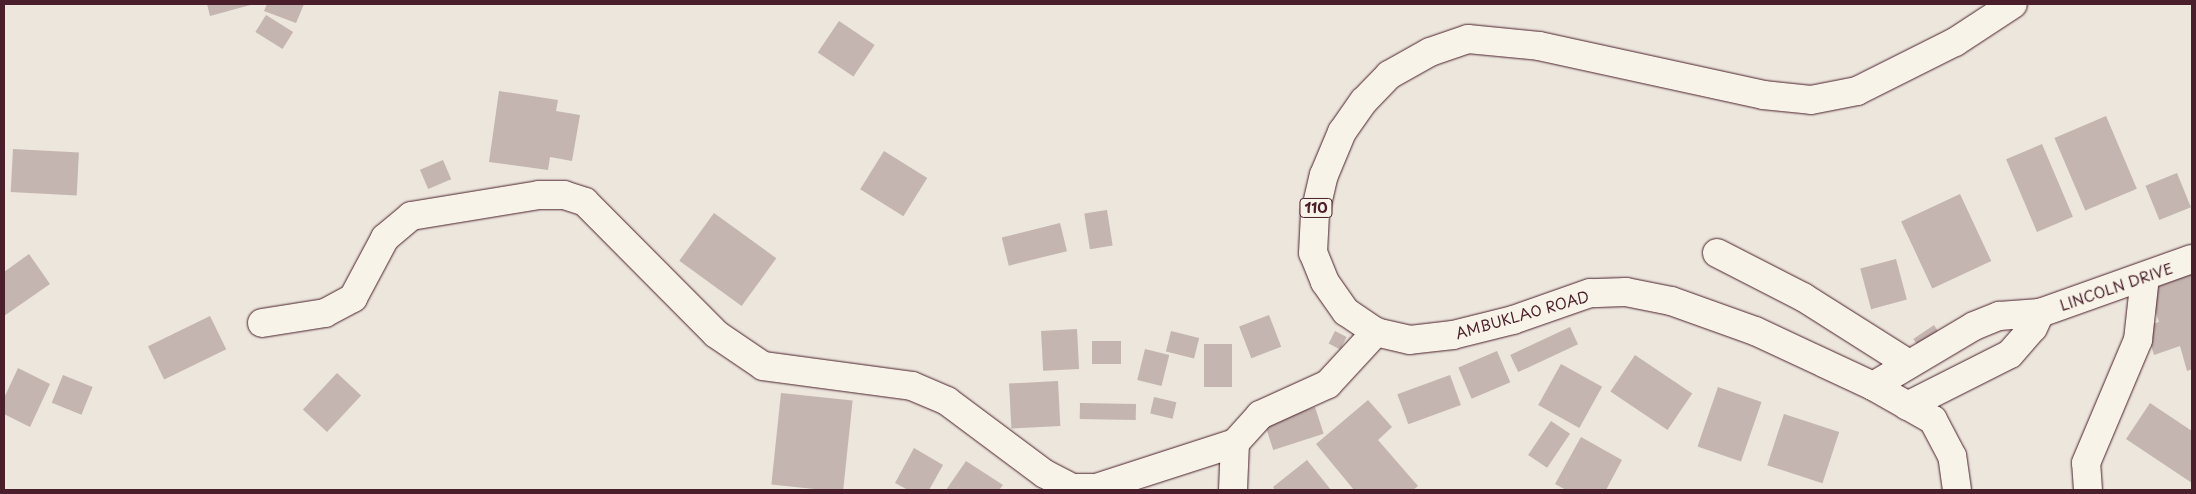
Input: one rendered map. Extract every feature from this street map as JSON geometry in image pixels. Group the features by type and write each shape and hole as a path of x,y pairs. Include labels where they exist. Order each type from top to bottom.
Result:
{"street":[{"name":"AMBUKLAO ROAD","path":"1956,490 1952,456 1933,420 1874,386 1754,331 1671,302 1626,292 1590,293 1512,320 1454,335 1410,340 1376,332 1346,312 1325,282 1313,253 1315,212 1324,175 1342,132 1364,100 1389,75 1430,52 1468,39 1539,46 1762,95 1810,100 1858,91 1955,42 2013,4"},
{"path":"262,323 325,313 353,298 385,238 411,216 539,196 564,195 585,202 716,334 763,366 912,386 947,401 1045,474 1072,488 1096,488 1235,443 1260,415 1328,384 1376,332"},
{"path":"1717,253 1803,297 1909,364"},
{"name":"LINCOLN DRIVE","path":"1874,386 1974,326 1999,316 2040,313 2192,259"},
{"path":"2088,490 2086,463 2138,340 2145,277"},
{"name":"LINCOLN DRIVE","path":"1907,406 2010,354 2034,328 2040,313"},
{"path":"1234,490 1235,443"}],"building":[{"path":"207,4 254,4 210,16"},
{"path":"267,4 304,4 296,23 264,11"},
{"path":"266,15 293,32 283,49 255,32"},
{"path":"839,21 875,45 853,77 818,53"},
{"path":"499,91 558,100 556,111 580,115 572,161 550,157 548,170 489,162"},
{"path":"2106,116 2137,189 2085,211 2054,138"},
{"path":"2042,144 2073,217 2037,232 2006,159"},
{"path":"13,149 79,152 77,195 11,192"},
{"path":"884,151 927,178 903,216 860,189"},
{"path":"443,160 451,179 428,189 420,170"},
{"path":"2177,173 2191,207 2159,220 2145,186"},
{"path":"1960,194 1991,261 1932,289 1901,221"},
{"path":"1107,210 1113,246 1090,249 1084,214"},
{"path":"714,213 776,258 742,306 679,261"},
{"path":"1060,223 1067,251 1009,266 1002,238"},
{"path":"29,254 50,284 4,316 4,272"},
{"path":"1896,259 1907,300 1871,309 1860,269"},
{"path":"2192,274 2192,369 2187,371 2180,346 2154,355 2145,326 2159,322 2148,290"},
{"path":"1269,315 1281,347 1251,358 1239,326"},
{"path":"210,316 226,349 164,380 148,346"},
{"path":"1934,325 1944,340 1923,354 1913,339"},
{"path":"1570,327 1578,344 1518,372 1510,355"},
{"path":"1077,329 1079,369 1043,371 1041,331"},
{"path":"1171,331 1199,338 1194,358 1166,351"},
{"path":"1335,331 1347,337 1340,349 1329,343"},
{"path":"1092,341 1121,341 1121,364 1092,364"},
{"path":"1204,344 1232,344 1232,387 1204,387"},
{"path":"1145,349 1169,355 1162,386 1137,380"},
{"path":"1497,351 1510,382 1472,399 1458,367"},
{"path":"1635,355 1692,394 1668,430 1610,391"},
{"path":"1561,364 1602,387 1579,428 1538,405"},
{"path":"18,368 50,384 30,427 4,414 4,398"},
{"path":"337,373 361,396 327,432 303,410"},
{"path":"63,375 93,387 81,415 52,403"},
{"path":"1450,375 1461,405 1408,424 1397,394"},
{"path":"1058,381 1060,426 1011,429 1009,384"},
{"path":"1718,387 1761,402 1741,462 1697,447"},
{"path":"781,393 853,401 843,490 771,484"},
{"path":"1154,397 1176,402 1173,419 1150,414"},
{"path":"1368,400 1392,427 1378,440 1418,486 1413,490 1354,490 1316,444"},
{"path":"1080,403 1136,404 1136,420 1080,419"},
{"path":"2150,403 2192,431 2192,483 2126,439"},
{"path":"1315,407 1324,434 1273,450 1265,423"},
{"path":"1784,414 1839,432 1822,483 1767,465"},
{"path":"1551,421 1570,434 1547,468 1528,455"},
{"path":"1581,437 1622,460 1606,490 1566,490 1555,484"},
{"path":"914,448 943,465 929,490 908,490 895,483"},
{"path":"1307,460 1331,490 1275,490 1273,487"},
{"path":"966,461 1003,485 999,490 946,490"}]}
